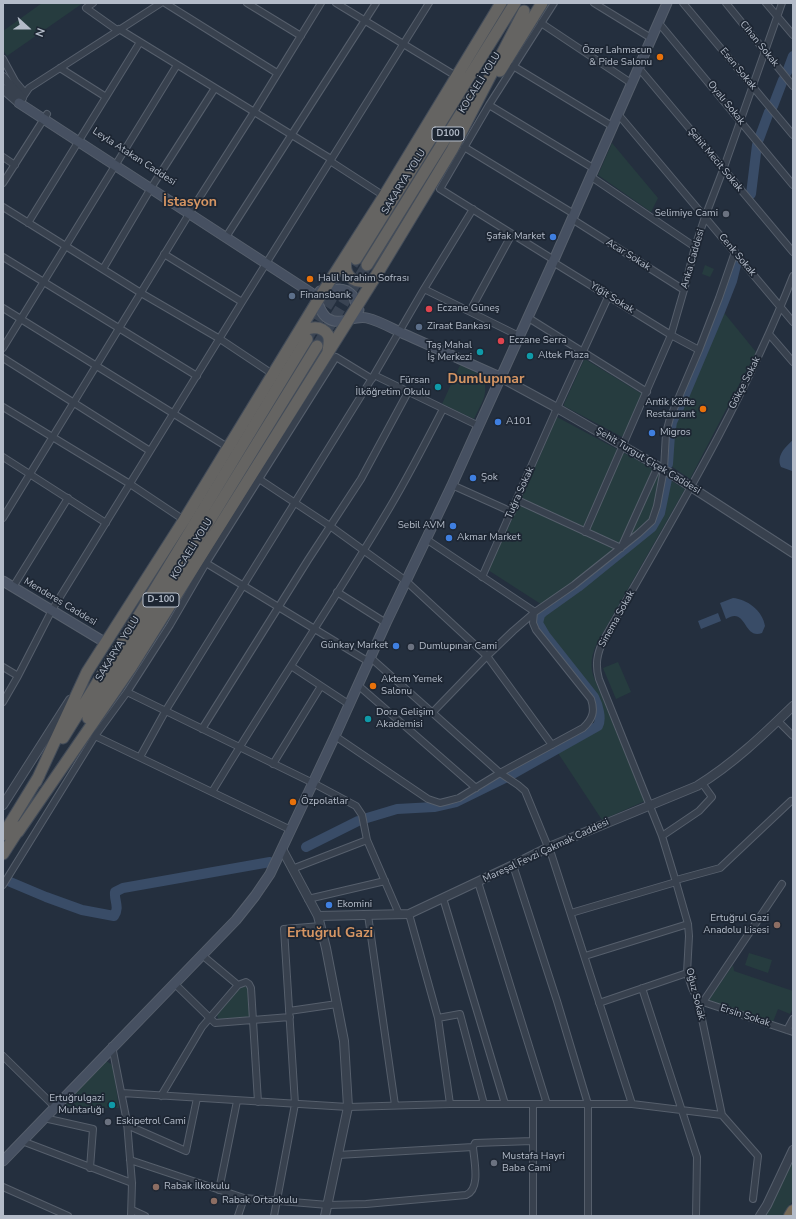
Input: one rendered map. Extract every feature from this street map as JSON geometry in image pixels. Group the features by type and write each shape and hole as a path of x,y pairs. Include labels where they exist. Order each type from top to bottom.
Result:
{"highway":[{"path":"438,110 456,76 501,3"},
{"path":"36,782 87,672 274,375 308,316 316,293 352,257 384,196 438,110 515,3"},
{"name":"SAKARYA YOLU","path":"352,257 515,3"},
{"path":"18,832 125,676 350,318 542,3"},
{"path":"452,150 527,7"},
{"name":"KOCAELİ YOLU","path":"367,265 527,7"},
{"path":"352,257 345,263 348,275 361,282 374,279"},
{"path":"294,340 301,332 308,328 321,329 328,334 328,352"},
{"name":"SAKARYA YOLU","path":"3,835 138,618 307,339"},
{"name":"KOCAELİ YOLU","path":"3,854 317,346"},
{"path":"790,1216 793,1211"}],"main road":[{"path":"3,1161 112,1046 236,920 270,874 479,426 667,3"},
{"name":"Leyla Atakan Caddesi","path":"22,98 46,117 316,293"},
{"path":"367,318 356,307 353,296 345,290 336,289 316,293 321,311 328,319 338,322 350,318 367,318 500,377"},
{"name":"Menderes Caddesi","path":"3,581 106,643"}],"street":[{"path":"93,3 86,8 118,30 140,42 331,160 384,196"},
{"path":"22,98 29,88 161,3"},
{"path":"166,3 277,74"},
{"path":"247,3 301,36"},
{"path":"3,518 190,211 254,112 321,3"},
{"path":"336,3 456,76"},
{"path":"227,235 376,3"},
{"path":"3,702 52,610 429,3"},
{"path":"464,147 513,66 554,3"},
{"path":"594,3 651,38"},
{"name":"Esen Sokak","path":"683,3 793,136"},
{"name":"Cihan Sokak","path":"726,3 793,86"},
{"path":"766,3 793,35"},
{"name":"Anka Caddesi","path":"585,532 671,334 695,247 705,217 741,121 782,3"},
{"name":"Oyalı Sokak","path":"658,22 793,185"},
{"path":"541,23 631,84"},
{"path":"28,223 140,42"},
{"path":"3,59 16,81 22,98"},
{"path":"3,348 177,65"},
{"path":"513,66 612,126"},
{"name":"Şehit Mecit Sokak","path":"638,67 793,252"},
{"path":"60,68 106,97"},
{"name":"Leyla Atakan Caddesi","path":"3,77 22,98"},
{"name":"Leyla Atakan Caddesi","path":"3,88 22,98"},
{"path":"103,270 152,186 215,88"},
{"path":"489,105 592,172 695,247"},
{"name":"Cenk Sokak","path":"618,114 793,322"},
{"path":"3,183 46,117"},
{"name":"Yiğit Sokak","path":"464,147 440,189 553,261 699,350"},
{"name":"Acar Sokak","path":"464,147 573,216 684,290"},
{"path":"3,157 15,165"},
{"path":"3,207 141,293 220,338 274,375"},
{"path":"140,757 166,710 373,377 473,209"},
{"path":"470,311 512,234"},
{"path":"432,713 487,656 535,612 574,585 621,548 652,521 657,506 666,433 670,418 699,350 735,252"},
{"path":"164,254 242,302"},
{"path":"3,257 197,376"},
{"name":"Gökçe Sokak","path":"691,486 758,358 781,308 793,276"},
{"path":"424,289 519,336"},
{"name":"Tuğra Sokak","path":"482,577 582,352 609,295"},
{"path":"3,308 229,448"},
{"path":"527,317 646,392"},
{"path":"769,334 793,362"},
{"path":"3,885 95,736 127,692 170,625 206,563 336,357 373,377 479,426"},
{"path":"3,358 150,451"},
{"name":"Şehit Turgut Çiçek Caddesi","path":"500,377 557,408 691,486 793,553"},
{"path":"202,729 364,473 408,392"},
{"path":"3,407 130,484 184,520"},
{"path":"212,792 363,551 406,480 444,409"},
{"path":"3,457 106,523"},
{"path":"621,548 661,468"},
{"path":"260,479 330,526 406,581 487,656 552,745"},
{"path":"452,485 512,512"},
{"name":"Sinema Sokak","path":"650,804 597,671 597,658 603,641 691,486"},
{"path":"13,587 68,498"},
{"path":"517,500 621,548"},
{"path":"426,539 535,612"},
{"path":"206,563 314,629 370,660 500,773 518,784 525,791 549,847 632,1104"},
{"path":"337,592 386,623"},
{"path":"335,736 431,801 448,802 459,798 500,773 583,728 590,722 593,714 591,699 536,630 533,623 535,612"},
{"path":"291,666 350,705"},
{"path":"3,667 18,676"},
{"path":"3,805 87,672"},
{"path":"95,736 125,676"},
{"path":"273,764 321,686"},
{"path":"358,686 476,788"},
{"path":"127,692 313,783 356,806 362,815 367,840 399,914"},
{"name":"Mareşal Fevzi Çakmak Caddesi","path":"318,916 409,914 549,847 702,783 742,753 793,706"},
{"path":"778,721 793,736"},
{"path":"95,736 290,830"},
{"path":"662,836 699,811 712,797 702,783"},
{"path":"571,913 720,868 791,801"},
{"name":"Oğuz Sokak","path":"650,804 662,836 688,924 689,936 687,972 692,988 700,1001 722,1115 758,1156 753,1199"},
{"path":"292,869 367,840"},
{"path":"282,849 318,916 344,1041 348,1107 325,1216"},
{"path":"513,865 557,1001 588,1104 588,1216"},
{"path":"308,899 385,881"},
{"path":"478,882 547,1104"},
{"path":"700,1001 782,884"},
{"path":"443,898 505,1104"},
{"path":"409,914 438,1018 450,1104"},
{"path":"368,915 395,1105"},
{"path":"585,956 688,924"},
{"path":"274,1216 295,1104 284,929 321,926"},
{"path":"202,955 238,985"},
{"path":"599,1003 687,972"},
{"path":"161,1096 202,1028 238,985 246,982 251,986 258,1102"},
{"path":"174,983 216,1023 253,1020 337,1004"},
{"path":"642,988 697,1157 696,1216"},
{"name":"Ersin Sokak","path":"700,1001 790,1031"},
{"path":"438,1018 460,1014 484,1104"},
{"path":"790,1031 793,1019"},
{"path":"112,1046 127,1125 132,1184 132,1213 145,1216"},
{"path":"3,1056 55,1107"},
{"path":"122,1093 348,1107 450,1104 632,1104 722,1115"},
{"path":"127,1125 186,1151 198,1098"},
{"path":"219,1190 237,1101"},
{"path":"533,1104 533,1216"},
{"path":"44,1118 93,1129 90,1168"},
{"path":"22,1141 132,1184"},
{"path":"130,1160 244,1198 328,1205 366,1204 466,1195 472,1192 475,1185 474,1144 479,1142 532,1141"},
{"path":"338,1155 473,1148"},
{"path":"760,1216 770,1199 793,1150"},
{"path":"3,1187 68,1216"},
{"path":"238,1216 244,1198"}],"green space":[{"path":"42,3 83,3 7,56 3,50 3,31"},
{"path":"612,143 658,198 651,212 598,175"},
{"path":"705,265 714,269 710,277 702,274"},
{"path":"721,309 756,352 690,479 668,464 672,422"},
{"path":"585,359 642,394 622,437 564,406"},
{"path":"460,365 483,376 485,383 484,398 474,419 442,404"},
{"path":"557,417 639,461 685,489 597,643 593,655 593,675 645,801 602,820 556,750 598,726 600,718 595,699 540,627 539,618 547,608 488,570 516,511"},
{"path":"618,662 631,692 616,699 603,668"},
{"path":"749,953 772,960 768,973 745,965"},
{"path":"733,965 734,971 793,991 793,1008 790,1014 778,1009 773,1022 708,1001"},
{"path":"244,986 248,988 250,1018 218,1019 217,1015 240,988"},
{"path":"106,1061 113,1067 119,1108 60,1109"},
{"path":"793,1157 793,1200 783,1216 764,1216 781,1185"}],"water":[{"path":"793,440 792,471 781,467 780,455"},
{"path":"733,598 749,603 758,611 764,621 765,626 762,633 756,634 751,632 738,617 733,616 726,619 720,603"},
{"path":"718,613 721,621 701,629 698,621"}],"waterway":[{"path":"787,72 793,56"},
{"path":"773,106 783,80"},
{"path":"759,139 769,112"},
{"path":"751,194 757,145"},
{"path":"668,464 672,422 721,309 732,281 737,261"},
{"path":"367,818 397,809 434,807 456,802 511,775 598,726 600,720 599,712 594,697 545,635 538,623 540,615 578,587 652,527 660,513 667,479"},
{"path":"306,847 358,821"},
{"path":"8,881 82,910 114,916 117,910 115,892 123,888 270,862"}],"tunnel":[{"path":"309,335 356,259"},
{"path":"317,346 367,265"}],"place":[{"name":"Özer Lahmacun & Pide Salonu","path":"660,57"},
{"name":"Selimiye Cami","path":"726,214"},
{"name":"Şafak Market","path":"553,237"},
{"name":"Halil İbrahim Sofrası","path":"310,279"},
{"name":"Finansbank","path":"292,296"},
{"name":"Eczane Güneş","path":"429,309"},
{"name":"Ziraat Bankası","path":"419,327"},
{"name":"Eczane Serra","path":"501,341"},
{"name":"Taş Mahal İş Merkezi","path":"480,352"},
{"name":"Altek Plaza","path":"530,356"},
{"name":"Fürsan İlköğretim Okulu","path":"438,387"},
{"name":"Antik Köfte Restaurant","path":"703,409"},
{"name":"A101","path":"498,422"},
{"name":"Migros","path":"652,433"},
{"name":"Şok","path":"473,478"},
{"name":"Sebil AVM","path":"453,526"},
{"name":"Akmar Market","path":"449,538"},
{"name":"Günkay Market","path":"396,646"},
{"name":"Dumlupınar Cami","path":"411,647"},
{"name":"Aktem Yemek Salonu","path":"373,686"},
{"name":"Dora Gelişim Akademisi","path":"368,719"},
{"name":"Özpolatlar","path":"293,802"},
{"name":"Ekomini","path":"329,905"},
{"name":"Ertuğrul Gazi Anadolu Lisesi","path":"777,925"},
{"name":"Ertuğrulgazi Muhtarlığı","path":"112,1105"},
{"name":"Eskipetrol Cami","path":"108,1122"},
{"name":"Mustafa Hayri Baba Cami","path":"494,1163"},
{"name":"Rabak İlkokulu","path":"156,1187"},
{"name":"Rabak Ortaokulu","path":"214,1201"}],"district":[{"name":"İstasyon","path":"190,203"},
{"name":"Dumlupınar","path":"486,380"},
{"name":"Ertuğrul Gazi","path":"330,934"}]}
